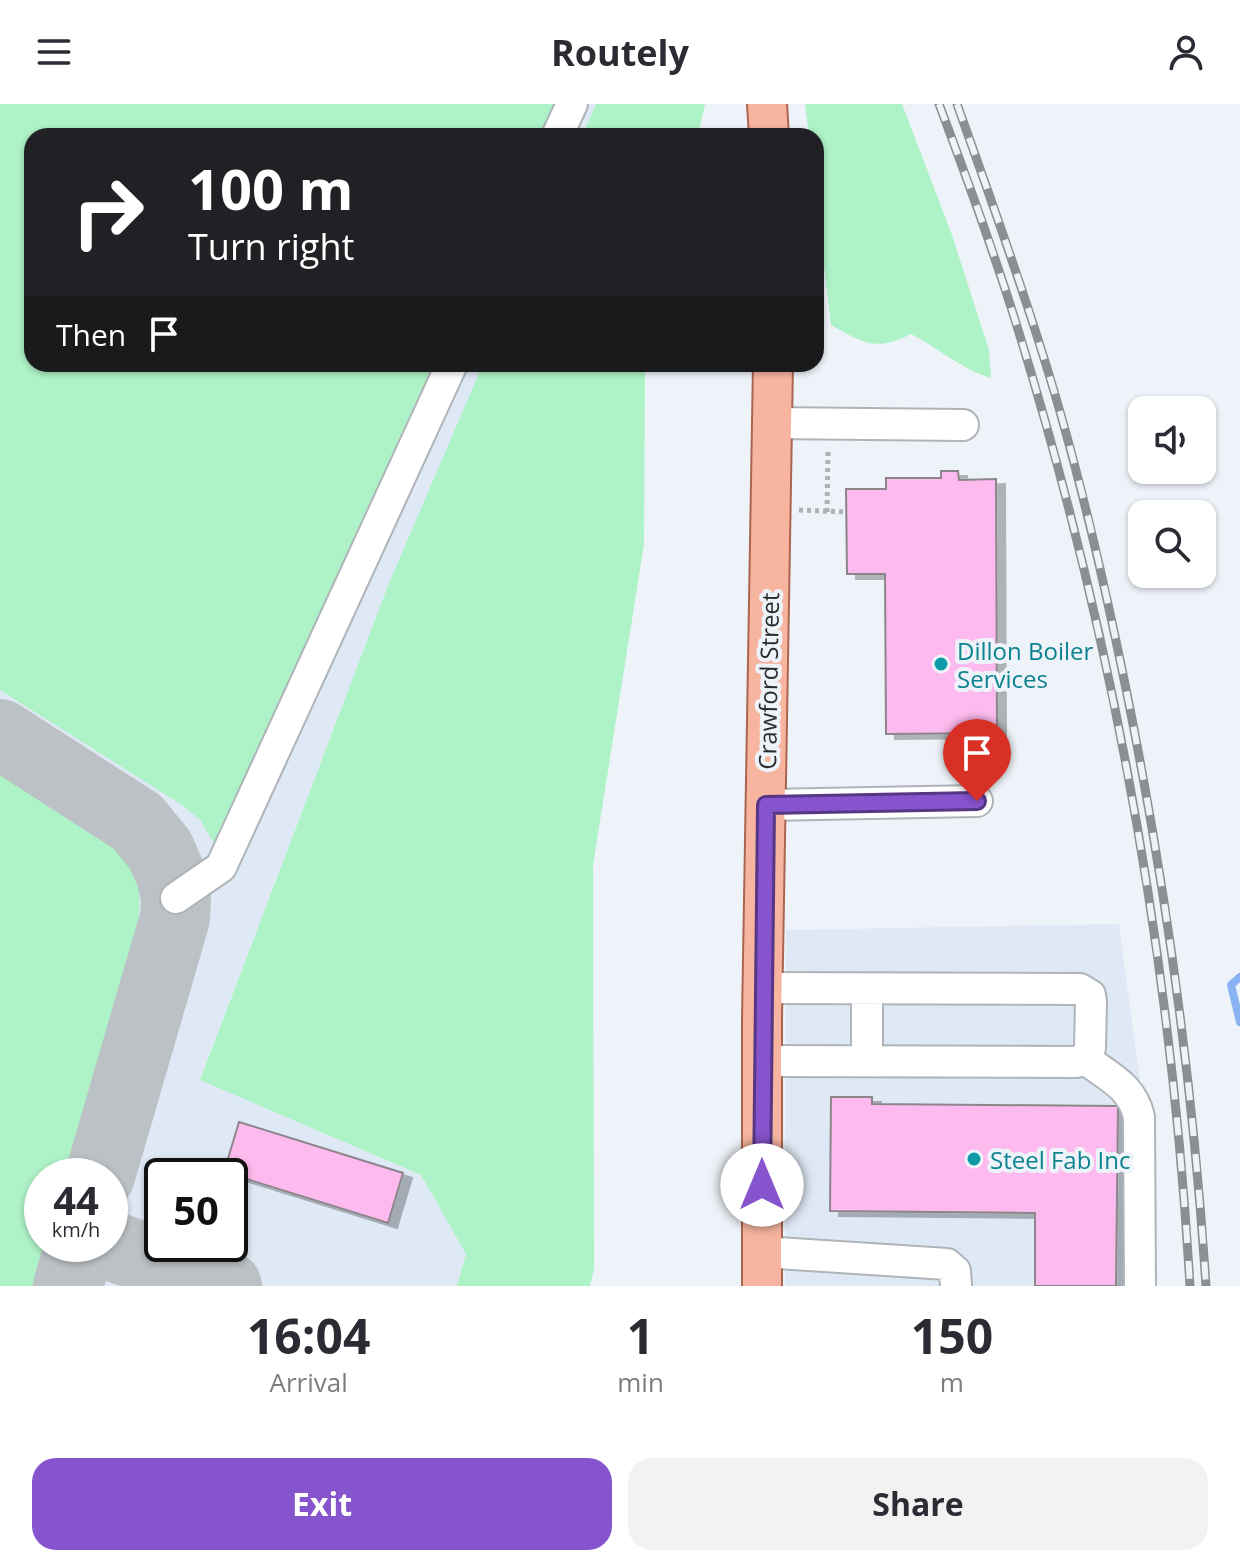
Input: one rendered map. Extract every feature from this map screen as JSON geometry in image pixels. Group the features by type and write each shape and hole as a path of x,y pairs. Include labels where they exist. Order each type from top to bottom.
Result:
{"main road":[{"path":"767,104 768,128"},
{"name":"Crawford Street","path":"762,1269 762,988 773,372"}],"lane":[{"path":"561,128 572,104"},
{"path":"176,898 221,867 448,372"},
{"path":"772,423 963,425"},
{"path":"766,805 977,801"},
{"path":"762,988 1080,989 1090,995 1091,1002 1090,1048 1085,1059 1076,1062 762,1061"},
{"path":"867,989 867,1061"},
{"path":"1085,1059 1130,1092 1136,1103 1139,1117 1140,1286"},
{"path":"762,1269 947,1264 955,1271 956,1286"}],"path":[{"path":"827,512 828,424"},
{"path":"771,508 846,512"}],"shaded area":[{"path":"0,104 596,104 586,128 24,128 24,372 480,372 389,583 200,1079 421,1175 466,1254 457,1286 0,1286"},
{"path":"1119,924 1157,1210 1155,1286 785,1286 786,930"}],"green space":[{"path":"0,104 557,104 546,128 24,128 24,372 437,372 215,845 200,820 182,805 0,690"},
{"path":"596,104 705,104 700,128 586,128"},
{"path":"805,104 902,104 952,235 989,350 991,378 911,334 888,343 870,343 831,325 824,264 824,128 808,128"},
{"path":"480,372 645,372 644,544 593,865 594,1268 590,1286 457,1286 466,1254 421,1175 200,1080 389,583"},
{"path":"0,774 74,818 112,846 134,873 139,900 134,947 70,1158 24,1158 24,1262 40,1262 33,1286 0,1286"}],"building":[{"name":"Dillon Boiler Services","path":"941,471 958,471 959,480 996,479 997,733 886,734 885,574 847,574 846,489 886,489 886,478 941,478"},
{"name":"Steel Fab Inc","path":"831,1097 872,1097 872,1104 1118,1106 1116,1286 1035,1286 1035,1213 830,1211"},
{"path":"239,1122 403,1173 388,1223 248,1179 248,1158 228,1158"}],"waterway":[{"path":"1240,977 1231,985 1240,1022"}],"taxiway":[{"path":"0,734 137,822 160,850 171,875 176,898 175,918 105,1158"},
{"path":"128,1252 227,1286"},
{"path":"68,1286 75,1262"}],"railway":[{"path":"939,104 989,240 1051,441 1109,679 1152,920 1181,1164 1190,1286"},
{"path":"957,104 1055,393 1117,647 1154,837 1176,986 1194,1136 1206,1286"}],"place":[{"name":"Dillon Boiler Services","path":"941,664"},
{"name":"Steel Fab Inc","path":"974,1159"}],"route":[{"path":"762,1185 766,805 977,801"}]}
